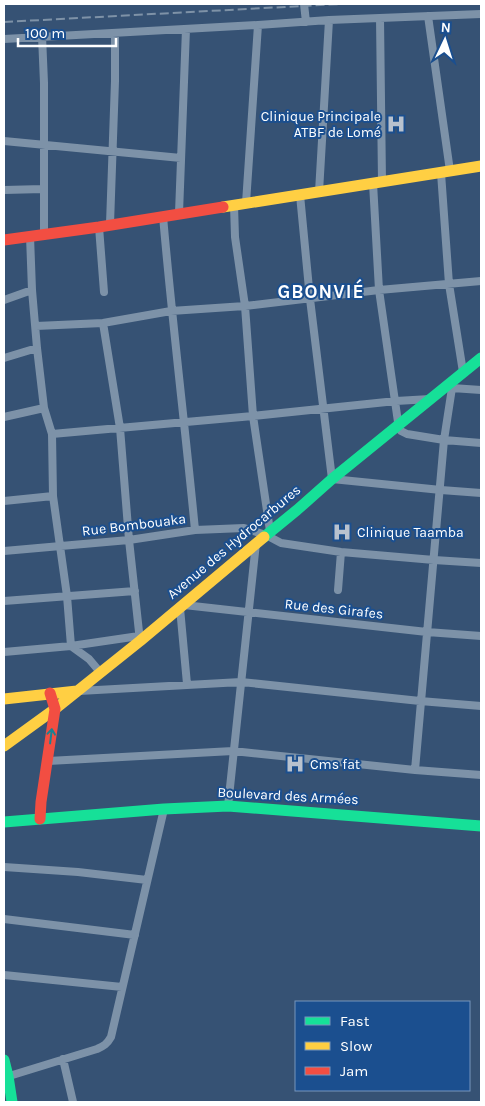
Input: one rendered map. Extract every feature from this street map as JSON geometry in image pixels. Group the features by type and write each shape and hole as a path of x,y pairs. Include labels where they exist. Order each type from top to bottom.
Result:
{"street":[{"path":"304,4 306,22"},
{"path":"4,39 329,20 481,14"},
{"path":"428,16 446,172 449,284 463,372"},
{"path":"380,18 377,182 379,290 398,426 401,431 407,434 481,443"},
{"path":"319,192 329,20"},
{"path":"246,203 258,25"},
{"path":"179,214 186,29"},
{"path":"104,292 104,226 113,151 115,33"},
{"path":"42,36 44,234"},
{"path":"4,141 181,158"},
{"path":"4,240 481,166"},
{"path":"4,190 43,189"},
{"path":"300,195 310,299 332,478 481,493"},
{"path":"234,205 245,306 253,416 268,533"},
{"path":"163,216 196,530"},
{"path":"30,236 37,348 44,408 52,434 53,496 67,596 71,646 89,659 100,672"},
{"path":"36,326 103,323 172,311 245,306 379,290 481,281"},
{"path":"4,300 32,290"},
{"path":"4,652 139,639 120,428 103,323"},
{"path":"4,358 37,348"},
{"name":"Avenue des Hydrocarbures","path":"4,746 55,709 182,606 297,510 332,478 431,399 450,387 463,372 481,358"},
{"path":"415,770 450,387 481,390"},
{"path":"52,434 431,399"},
{"path":"4,417 44,408"},
{"path":"4,501 53,496"},
{"name":"Rue Bombouaka","path":"4,551 129,540 196,530 244,528 268,533 281,543 341,552 481,563"},
{"path":"228,806 256,543"},
{"path":"338,590 341,552"},
{"path":"4,601 135,591"},
{"path":"182,606 187,684"},
{"name":"Rue des Girafes","path":"182,606 481,636"},
{"path":"4,699 77,691 241,682 481,706"},
{"path":"40,819 55,709 50,693"},
{"path":"48,761 234,751 481,775"},
{"name":"Boulevard des Armées","path":"4,822 164,809 228,806 481,826"},
{"path":"6,1077 96,1049 106,1044 111,1037 164,809"},
{"path":"4,867 78,872 148,880"},
{"path":"4,919 135,935"},
{"path":"4,975 122,987"},
{"path":"63,1059 73,1102"},
{"path":"4,1060 12,1102"}],"railway":[{"path":"4,22 340,4"}],"traffic: fast":[{"path":"264,537 481,358"},
{"path":"4,822 164,809 228,806 481,826"},
{"path":"4,1060 12,1102"}],"traffic: slow":[{"path":"223,207 481,166"},
{"path":"4,746 55,709 140,641 264,537"},
{"path":"4,699 77,691"}],"traffic: jam":[{"path":"4,240 223,207"},
{"path":"40,819 55,709 50,693"}],"place":[{"name":"Clinique Principale ATBF de Lomé","path":"396,124"},
{"name":"Clinique Taamba","path":"342,532"},
{"name":"Cms fat","path":"295,764"}],"district":[{"name":"GBONVIÉ","path":"321,292"}]}
